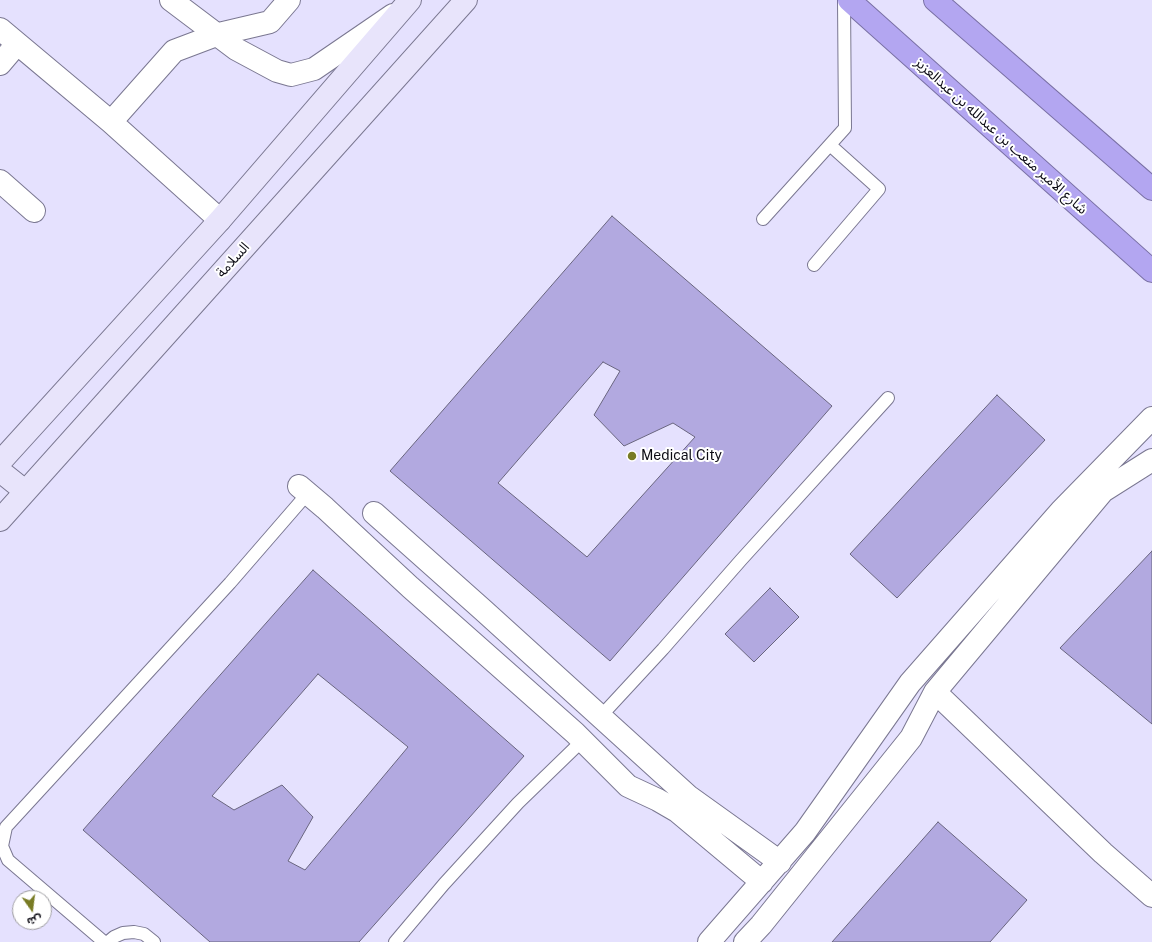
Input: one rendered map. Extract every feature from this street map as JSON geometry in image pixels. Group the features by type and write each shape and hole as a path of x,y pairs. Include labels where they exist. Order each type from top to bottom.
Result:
{"highway":[{"name":"شارع الأمير متعب بن عبدالله بن عبدالعزيز","path":"849,0 1152,271"},
{"path":"935,0 1152,189"}],"street":[{"path":"171,0 236,48 276,71 291,75 314,69 406,4"},
{"path":"111,122 174,51 219,34 270,22 288,0"},
{"name":"السلامة","path":"0,520 466,0"},
{"path":"0,462 220,220 406,4"},
{"path":"0,29 111,122 220,220"},
{"path":"0,64 17,44"},
{"path":"0,181 34,211"},
{"path":"709,942 805,832 910,683 1061,510 1152,418"},
{"path":"746,942 911,738 935,692 1103,491 1152,460"},
{"path":"0,471 25,491"},
{"path":"303,489 582,741 628,786 677,811 762,882"},
{"path":"374,513 688,796 780,862"},
{"path":"935,692 1103,853 1152,896"}],"lane":[{"path":"763,219 845,128 844,0"},
{"path":"814,265 879,189 830,145"},
{"path":"601,716 888,398"},
{"path":"104,942 8,860 2,846 6,827 230,583 303,489"},
{"path":"395,942 444,884 518,803 582,741"},
{"path":"108,942 114,937 123,933 134,932 144,934 154,942"}],"building":[{"path":"612,216 832,406 610,661 390,471","holes":["603,362 620,371 594,415 624,446 673,423 695,437 587,557 498,483"]},
{"path":"997,395 1045,440 897,598 850,554"},
{"path":"1152,551 1152,724 1060,648"},
{"path":"313,570 524,756 359,942 210,942 83,830","holes":["318,674 408,747 305,870 288,861 313,817 282,785 234,810 212,796"]},
{"path":"770,588 799,617 754,662 725,634"},
{"path":"938,822 1027,900 990,942 832,942"}],"place":[{"name":"Medical City","path":"632,456"}]}
